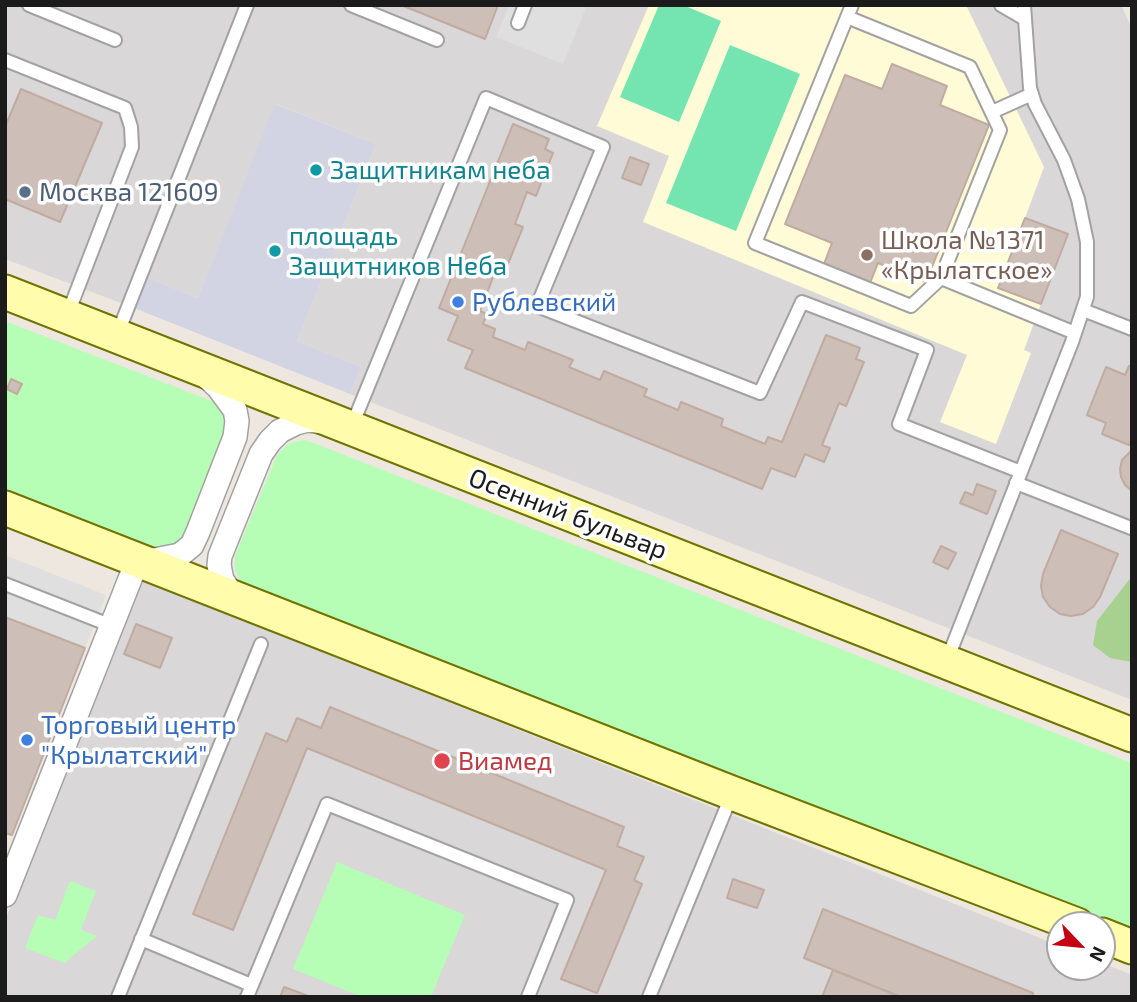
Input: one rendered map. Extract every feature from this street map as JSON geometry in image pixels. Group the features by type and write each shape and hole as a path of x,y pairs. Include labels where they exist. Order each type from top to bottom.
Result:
{"street":[{"name":"Осенний бульвар","path":"5,292 1132,735"},
{"path":"141,560 180,555 192,545 235,438 235,410 218,387 195,366"},
{"path":"248,602 231,593 226,587 219,565 220,556 261,454 281,431 296,423 308,420 348,427"},
{"path":"5,508 1046,913"},
{"path":"5,895 11,861 141,560"}],"lane":[{"path":"29,5 115,40"},
{"path":"117,335 247,5"},
{"path":"351,5 437,40"},
{"path":"518,23 526,5"},
{"path":"947,662 1087,297 1087,242 1078,199 1064,160 1030,88 1024,12 1001,5"},
{"path":"849,11 970,67 1000,130 941,278 911,306 755,243 849,11"},
{"path":"5,60 125,108 131,127 132,147 67,317"},
{"path":"992,112 1032,94"},
{"path":"348,427 486,98 603,147 537,306 760,393 802,302 928,350 899,424 1131,528"},
{"path":"941,278 1075,334"},
{"path":"1083,310 1132,328"},
{"path":"5,584 112,626"},
{"path":"118,997 261,644"},
{"path":"649,997 732,793"},
{"path":"141,939 249,991 327,804 567,900 528,997"}],"shaded area":[{"path":"5,5 1121,5 1132,29 1132,700 350,394 361,367 297,341 376,144 276,104 198,298 146,277 134,308 5,259"},
{"path":"509,5 580,5 586,8 563,64 496,37"},
{"name":"Школа №1371 «Крылатское»","path":"649,5 966,5 1044,167 999,288 1041,304 1024,350 1031,353 996,444 940,422 967,355 643,222 669,156 597,126"},
{"name":"площадь Защитников Неба","path":"275,104 376,144 297,341 361,367 350,394 134,308 146,277 198,298"},
{"path":"5,555 106,595 85,648 5,617"},
{"path":"145,581 1046,940 1046,981 1116,981 1116,969 1132,975 1132,997 5,997 5,921 136,586"}],"green space":[{"path":"659,5 683,5 721,21 679,122 620,97"},
{"path":"730,45 800,74 736,231 666,203"},
{"path":"5,321 212,401 225,411 228,426 183,542 159,552 5,492"},
{"path":"306,440 1132,763 1132,929 1116,923 1116,911 1084,911 708,769 245,587 235,570 235,556 277,455 293,442"},
{"path":"1132,576 1132,662 1110,658 1093,645 1097,621"},
{"path":"337,862 465,915 431,997 362,997 293,969"},
{"path":"70,881 96,891 81,930 97,936 64,963 25,948 38,915 55,920"}],"building":[{"path":"401,5 498,5 485,39"},
{"path":"892,64 947,86 940,105 989,125 926,282 878,263 870,283 824,264 832,243 785,224 845,75 882,89"},
{"path":"21,89 102,123 60,222 5,199 5,127"},
{"path":"513,124 549,139 545,149 553,153 536,196 527,192 515,224 523,227 505,271 497,267 480,311 487,314 483,324 495,329 493,337 525,350 528,342 573,360 569,367 600,380 604,371 647,389 644,396 678,410 681,402 723,419 721,426 765,444 768,437 782,442 826,335 860,348 856,359 864,362 846,406 839,403 822,445 830,448 824,462 805,454 795,477 771,468 762,489 465,368 473,350 448,340 458,316 439,308"},
{"path":"630,157 649,164 641,185 622,178"},
{"path":"1025,218 1068,234 1041,304 998,288"},
{"path":"1129,366 1132,367 1132,438 1129,445 1102,434 1106,423 1087,415 1106,367 1125,375"},
{"path":"11,379 22,384 17,394 7,389"},
{"path":"1132,450 1132,491 1125,485 1120,469 1122,460"},
{"path":"977,484 996,491 987,514 960,503 965,492 973,495"},
{"path":"1061,530 1118,554 1100,597 1093,607 1083,614 1060,614 1050,607 1043,597 1043,574"},
{"path":"941,546 956,553 948,569 933,562"},
{"name":"Торговый центр \"Крылатский\"","path":"5,617 85,648 12,835 5,833"},
{"path":"136,624 172,638 160,668 124,654"},
{"path":"330,707 624,827 617,846 644,857 634,880 642,884 597,993 561,979 606,870 307,748 233,930 193,914 266,733 287,742 297,718 321,728"},
{"path":"733,879 764,890 757,908 727,898"},
{"path":"823,909 1033,993 1032,997 901,997 804,958"},
{"path":"833,970 901,997 822,997"},
{"path":"284,987 311,997 280,997"}],"place":[{"name":"Защитникам неба","path":"316,170"},
{"name":"Москва 121609","path":"25,192"},
{"name":"площадь Защитников Неба","path":"275,251"},
{"name":"Школа №1371 «Крылатское»","path":"867,255"},
{"name":"Рублевский","path":"458,302"},
{"name":"Торговый центр \"Крылатский\"","path":"27,740"},
{"name":"Виамед","path":"442,761"}]}
